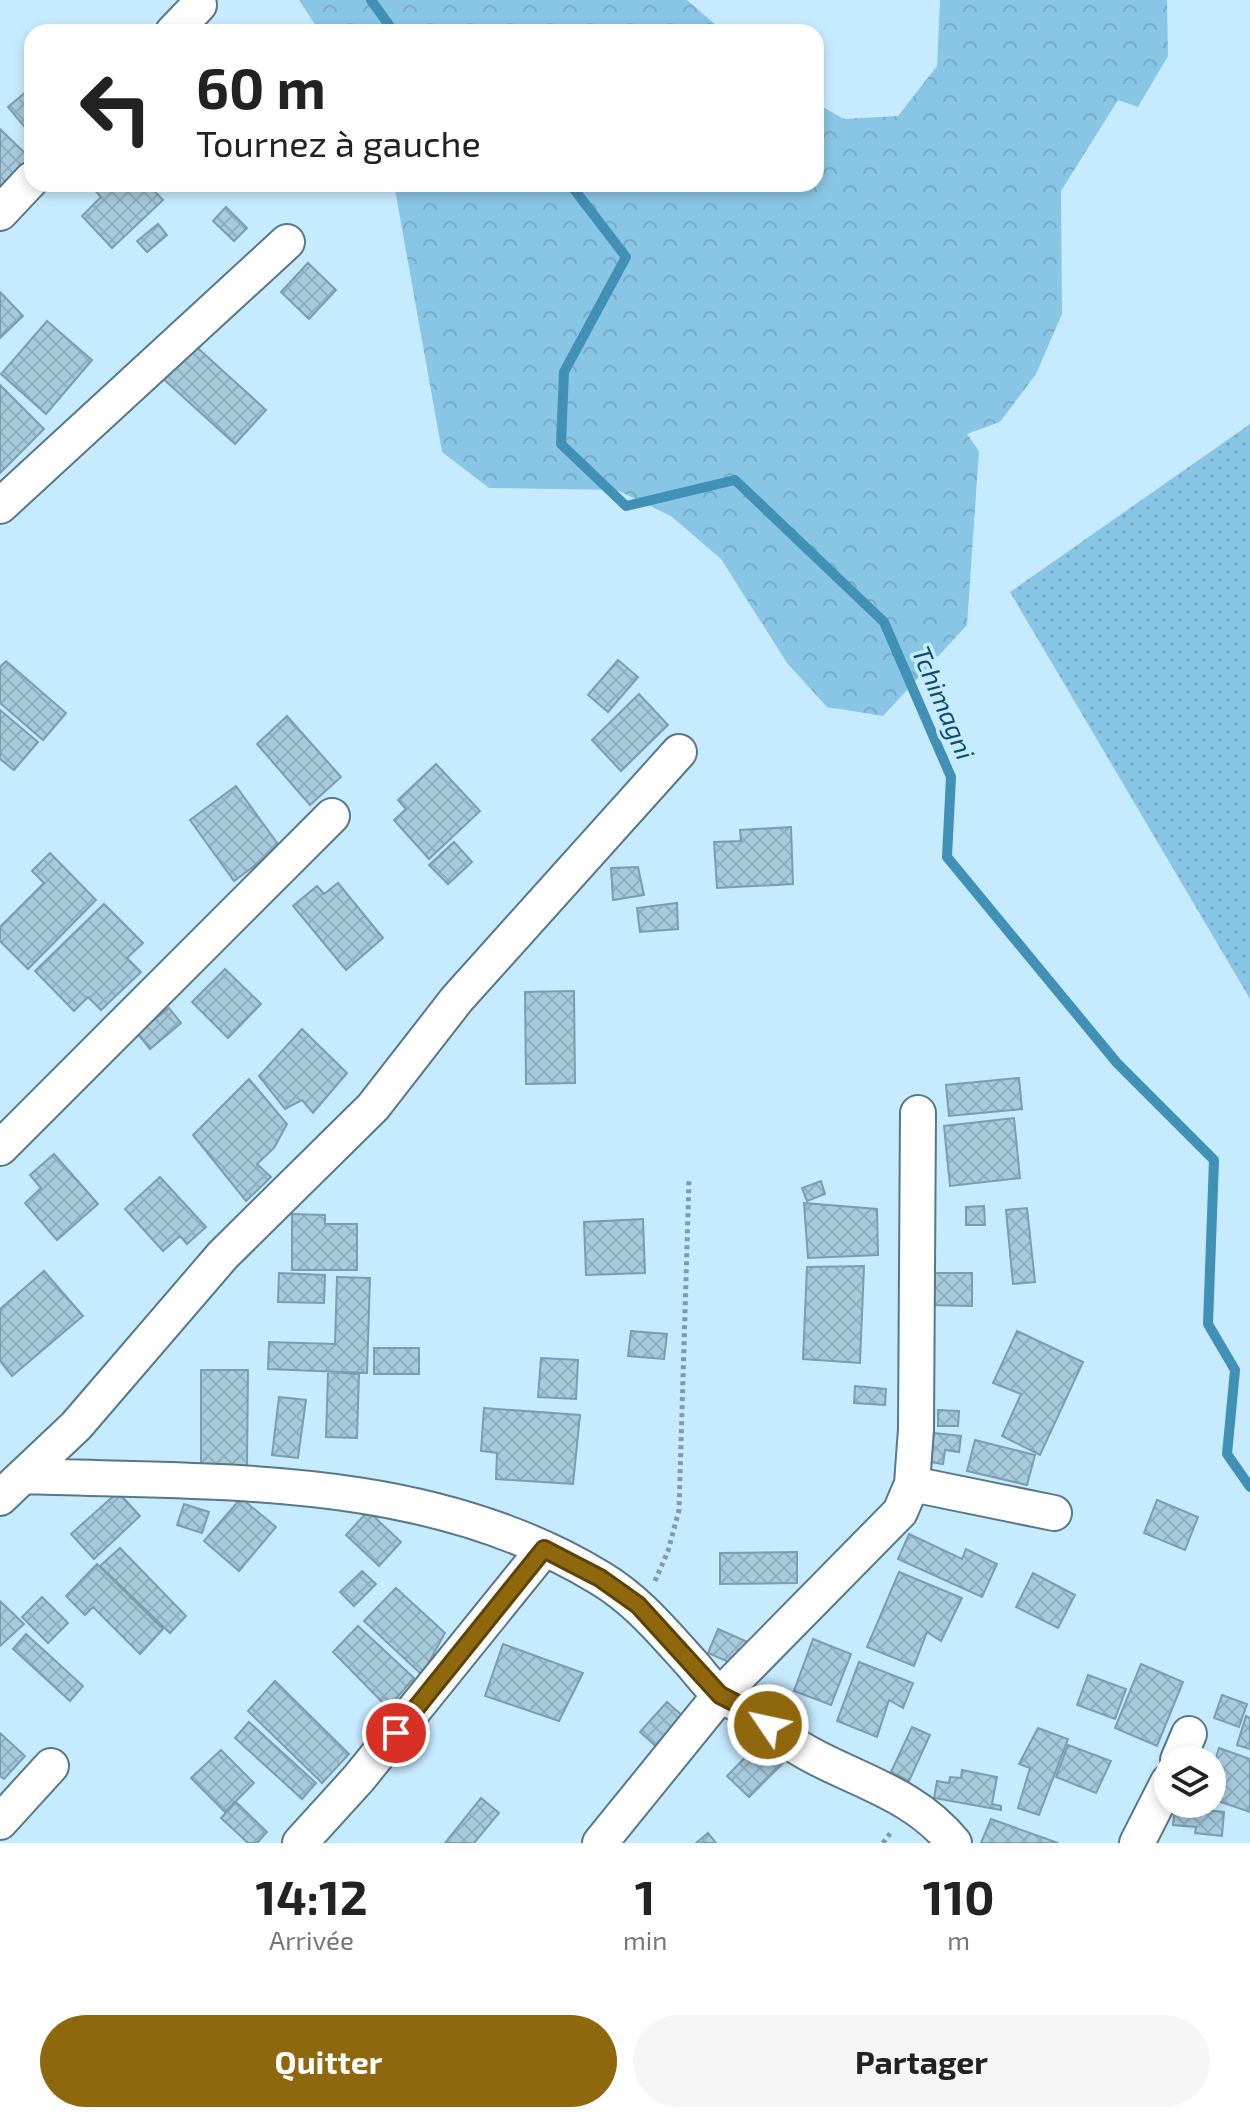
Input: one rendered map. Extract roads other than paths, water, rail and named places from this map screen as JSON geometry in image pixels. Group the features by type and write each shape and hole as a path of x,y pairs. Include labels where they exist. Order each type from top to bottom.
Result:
{"street":[{"path":"181,24 199,5"},
{"path":"0,213 24,188"},
{"path":"0,506 287,242"},
{"path":"11,1487 76,1426 223,1255 373,1107 457,999 679,752"},
{"path":"0,1148 332,816"},
{"path":"600,1843 720,1695 900,1512 912,1484 916,1429 918,1113"},
{"path":"11,1487 252,1482 329,1488 394,1500 478,1524 544,1549 600,1578 638,1605 720,1695 755,1713 781,1737 914,1804 954,1843"},
{"path":"912,1484 1054,1513"},
{"path":"300,1843 359,1778 544,1549"},
{"path":"0,1822 51,1766"},
{"path":"1137,1843 1154,1810"}],"waterway":[{"name":"Tchimagni","path":"371,0 388,24"},
{"name":"Tchimagni","path":"576,192 626,257 564,372 561,444 626,506 735,480 884,622 951,777 947,857 1117,1063 1214,1160 1208,1324 1235,1370 1227,1454 1250,1487"}]}
